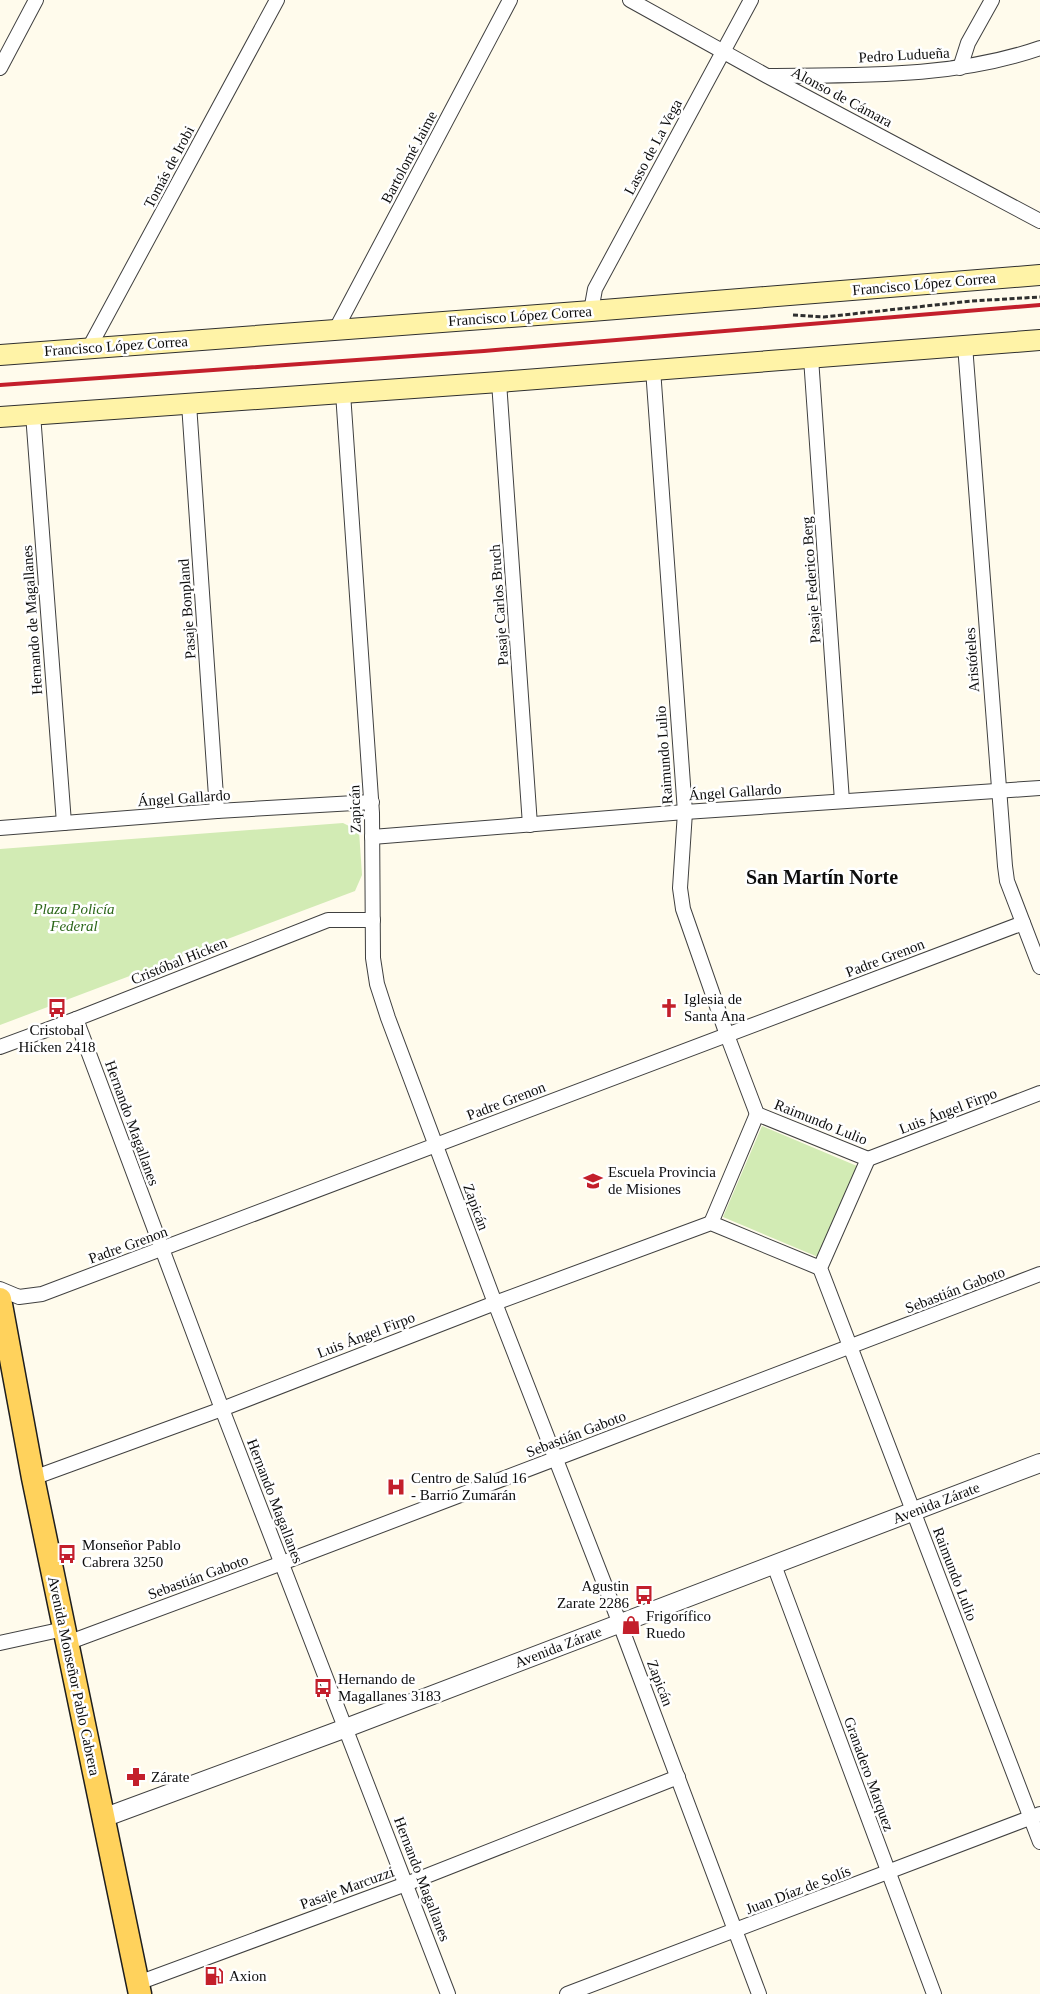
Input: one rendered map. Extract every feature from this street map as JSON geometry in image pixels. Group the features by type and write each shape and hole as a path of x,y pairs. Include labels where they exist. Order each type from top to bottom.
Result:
{"main road":[{"name":"Francisco López Correa","path":"0,355 1040,275"},
{"path":"0,417 499,382 1040,340"},
{"name":"Avenida Monseñor Pablo Cabrera","path":"0,1299 33,1478 139,1989"}],"street":[{"path":"0,68 36,0"},
{"name":"Tomás de Irobi","path":"89,348 277,0"},
{"name":"Bartolomé Jaime","path":"336,329 510,0"},
{"name":"Alonso de Cámara","path":"630,0 767,76 1040,221"},
{"name":"Lasso de La Vega","path":"591,311 595,289 751,0"},
{"path":"960,68 968,43 992,0"},
{"name":"Pedro Ludueña","path":"767,76 893,73 960,68 1007,58 1040,48"},
{"name":"Aristóteles","path":"965,345 998,791 1007,881 1040,967"},
{"name":"Pasaje Federico Berg","path":"811,358 842,801"},
{"name":"Raimundo Lulio","path":"653,369 685,812 681,900 688,927 757,1114 868,1159 820,1268 1035,1816 1040,1842"},
{"name":"Pasaje Carlos Bruch","path":"499,382 530,825"},
{"name":"Zapicán","path":"343,393 372,802 373,958 377,984 494,1303 557,1458 759,1994"},
{"name":"Pasaje Bonpland","path":"189,404 216,811"},
{"name":"Hernando de Magallanes","path":"33,414 64,823"},
{"name":"Ángel Gallardo","path":"372,837 685,812 1040,788"},
{"name":"Ángel Gallardo","path":"0,828 216,811 372,802"},
{"name":"Cristóbal Hicken","path":"0,1047 328,920 373,920"},
{"name":"Padre Grenon","path":"0,1289 19,1297 42,1294 1023,923"},
{"name":"Hernando Magallanes","path":"76,1019 222,1409 448,1994"},
{"name":"Luis Ángel Firpo","path":"868,1159 1040,1094"},
{"path":"757,1114 711,1223 820,1268"},
{"name":"Luis Ángel Firpo","path":"33,1478 222,1409 494,1303 711,1223"},
{"name":"Sebastián Gaboto","path":"0,1643 66,1636 282,1563 1040,1274"},
{"name":"Avenida Zárate","path":"103,1818 346,1728 1040,1463"},
{"name":"Granadero Marquez","path":"774,1565 934,1994"},
{"name":"Pasaje Marcuzzi","path":"139,1989 678,1777"},
{"name":"Juan Díaz de Solís","path":"567,1994 1035,1816"}],"green space":[{"name":"Plaza Policía Federal","path":"343,823 359,831 362,875 355,891 0,1025 0,849"},
{"path":"762,1126 857,1166 818,1257 723,1217"}],"railway":[{"path":"0,385 484,351 1040,305"}],"place":[{"name":"Cristobal Hicken 2418","path":"57,1008"},
{"name":"Iglesia de Santa Ana","path":"669,1008"},
{"name":"Escuela Provincia de Misiones","path":"593,1181"},
{"name":"Centro de Salud 16 - Barrio Zumarán","path":"396,1487"},
{"name":"Monseñor Pablo Cabrera 3250","path":"67,1554"},
{"name":"Agustin Zarate 2286","path":"644,1595"},
{"name":"Frigorífico Ruedo","path":"631,1625"},
{"name":"Hernando de Magallanes 3183","path":"323,1688"},
{"name":"Zárate","path":"136,1777"},
{"name":"Axion","path":"214,1976"}],"district":[{"name":"San Martín Norte","path":"822,877"}]}
